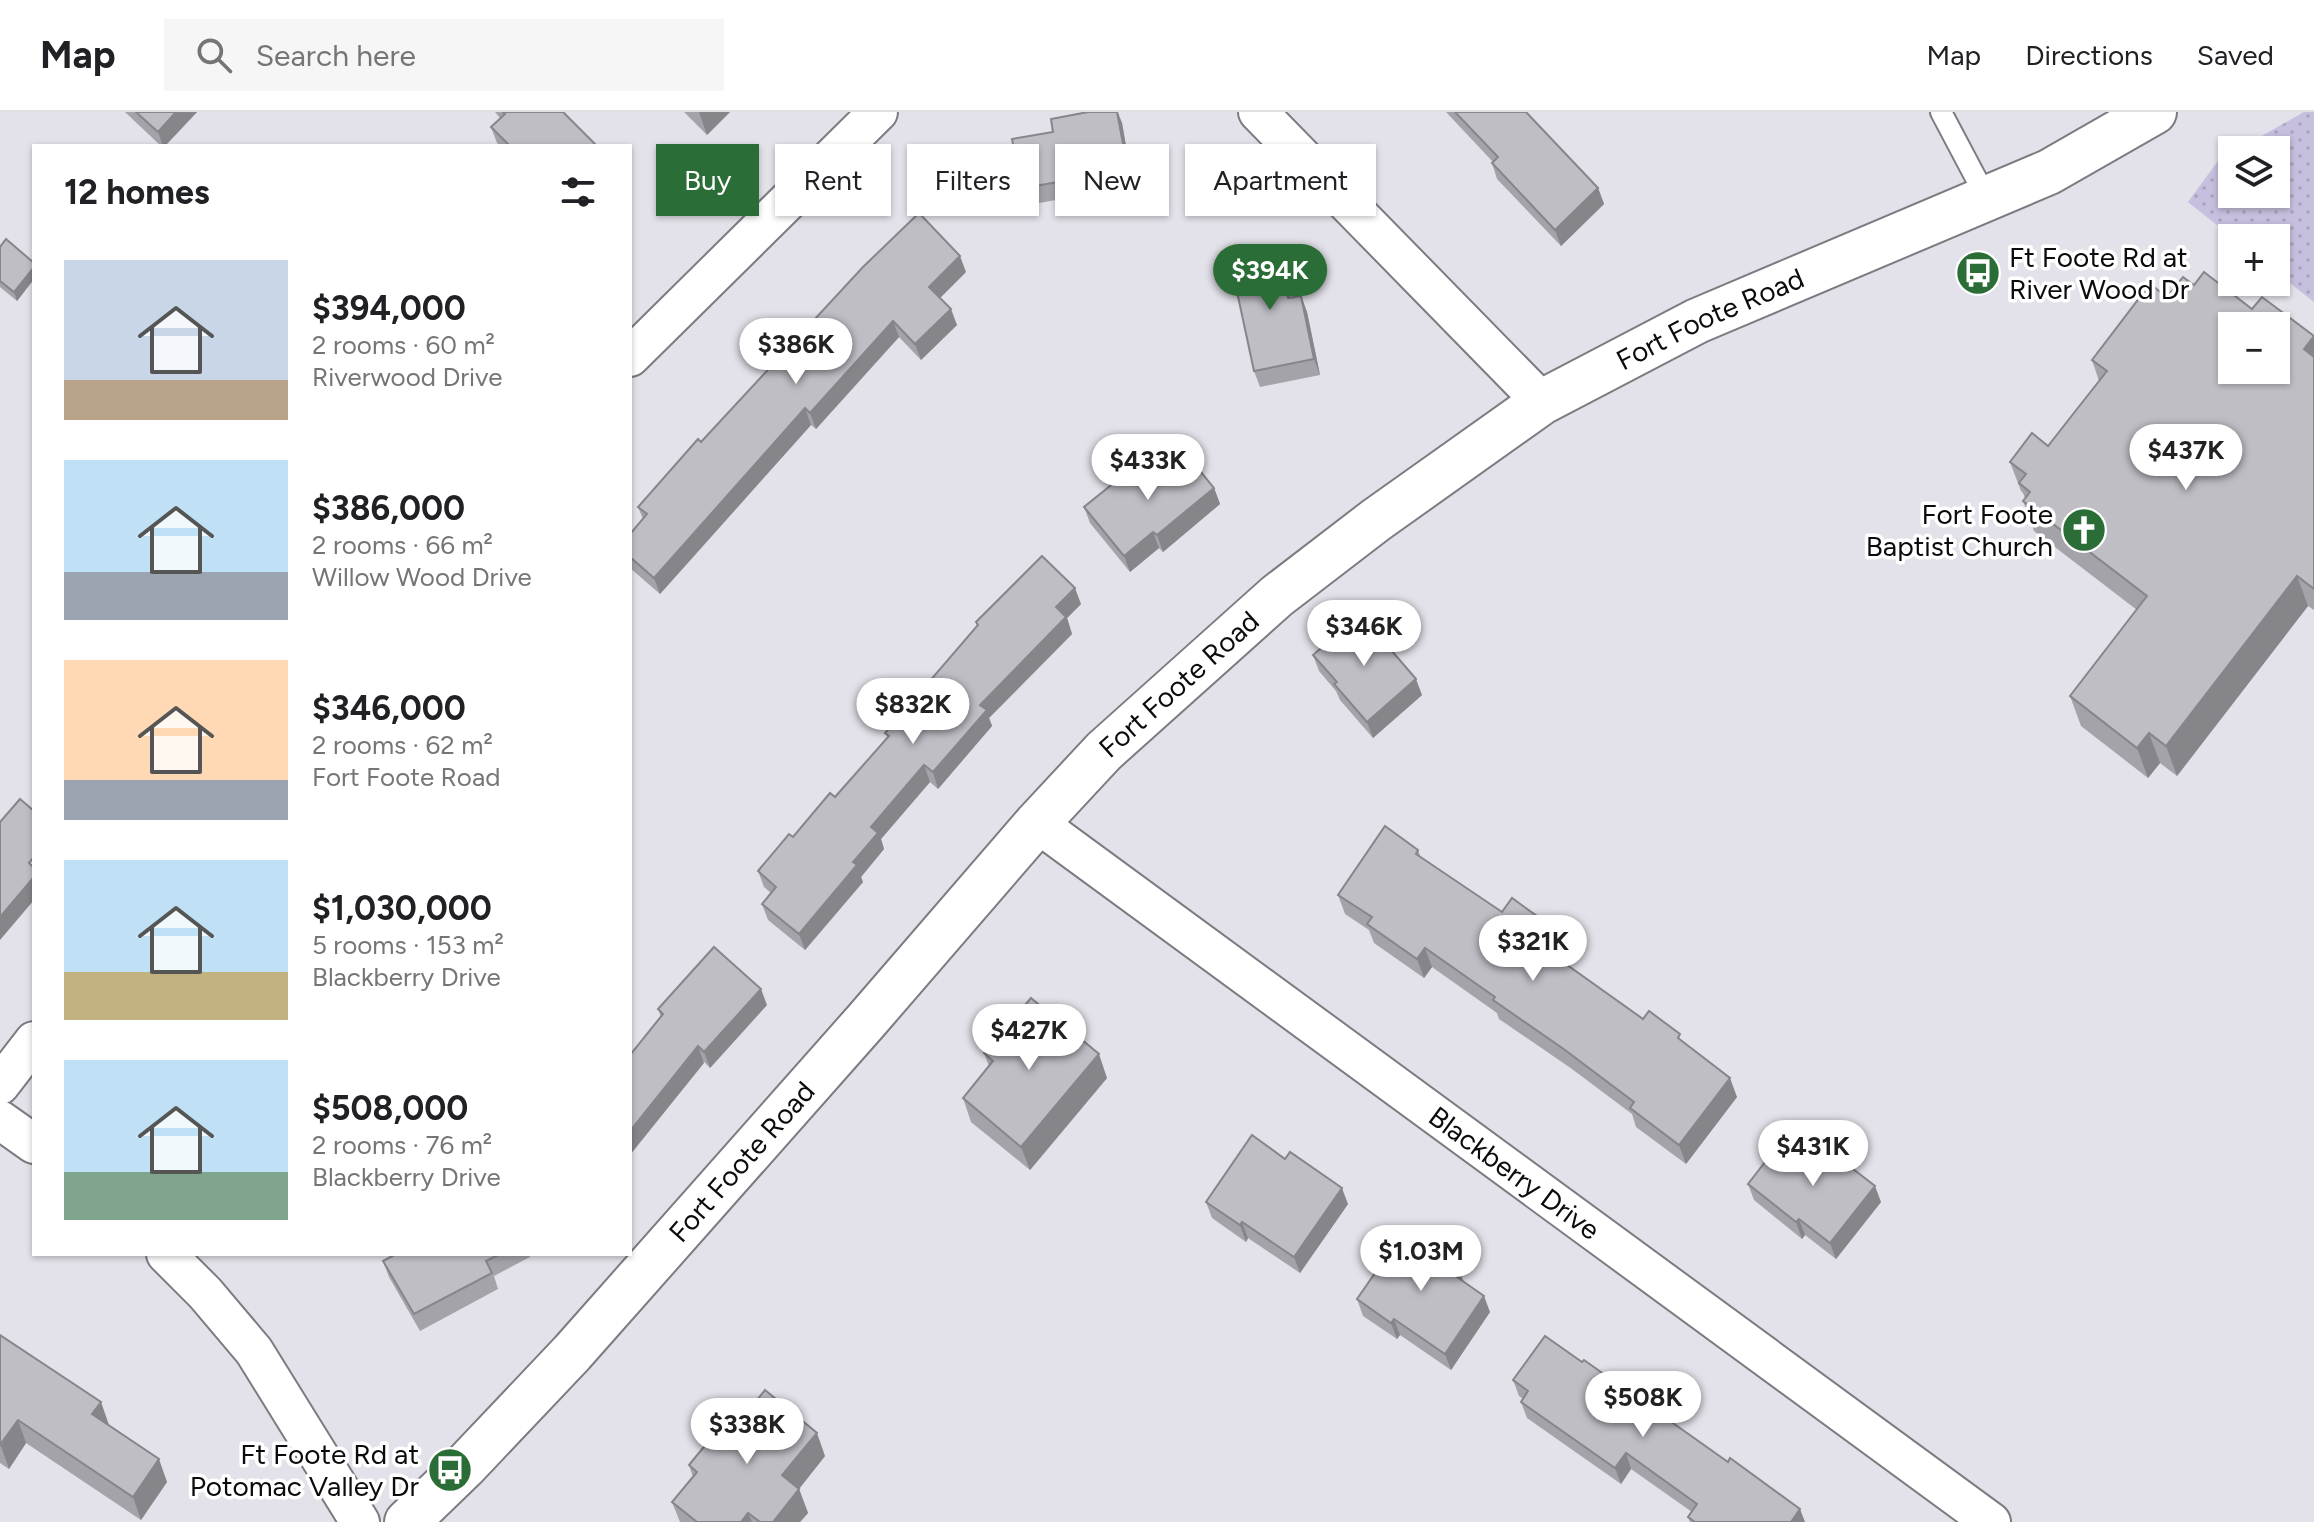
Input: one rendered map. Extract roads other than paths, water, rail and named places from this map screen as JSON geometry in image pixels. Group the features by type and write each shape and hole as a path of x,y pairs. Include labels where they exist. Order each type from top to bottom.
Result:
{"street":[{"path":"632,355 878,112"},
{"path":"1258,112 1542,402"},
{"name":"Fort Foote Road","path":"407,1522 572,1353 1037,823 1104,751 1277,596 1376,520 1542,402 1697,321 2049,172 2154,112"},
{"name":"Blackberry Drive","path":"1037,823 1991,1522"},
{"path":"0,1085 32,1044"},
{"path":"0,1120 32,1143"},
{"path":"168,1256 205,1293 254,1351 360,1522"}],"lane":[{"path":"1941,112 1987,199"}],"place":[{"name":"Ft Foote Rd at River Wood Dr","path":"1978,273"},
{"name":"Fort Foote Baptist Church","path":"2084,530"},
{"name":"Ft Foote Rd at Potomac Valley Dr","path":"450,1470"}]}
